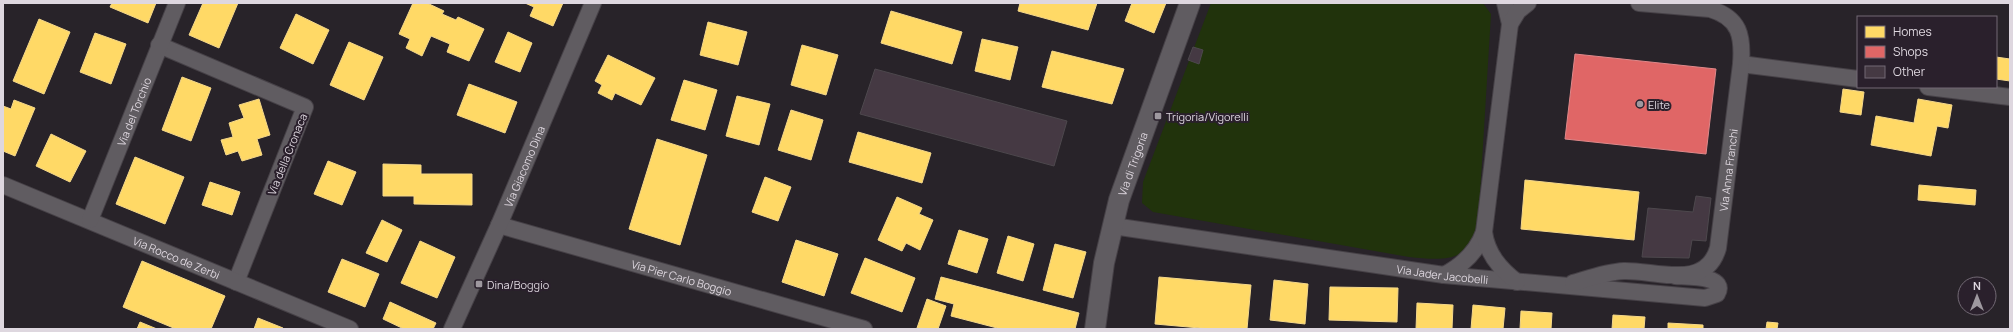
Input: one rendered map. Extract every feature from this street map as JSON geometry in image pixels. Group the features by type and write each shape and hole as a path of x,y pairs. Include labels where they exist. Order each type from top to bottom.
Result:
{"street":[{"name":"Via del Torchio","path":"90,220 158,45 177,3"},
{"name":"Via Giacomo Dina","path":"452,329 499,225 593,3"},
{"name":"Via di Trigoria","path":"1095,329 1104,263 1122,189 1190,3"},
{"path":"1444,275 1459,266 1474,252 1484,232 1510,24 1505,3"},
{"path":"1510,24 1518,11 1528,3"},
{"name":"Via Anna Franchi","path":"1564,286 1604,274 1618,272 1675,276 1690,274 1704,269 1711,263 1720,242 1741,64 1742,43 1740,34 1737,26 1724,14 1710,9 1639,3"},
{"name":"Via della Cronaca","path":"158,45 305,107 236,282"},
{"path":"1741,64 1857,79"},
{"path":"1936,88 2010,97"},
{"name":"Via Rocco de Zerbi","path":"3,185 350,329"},
{"name":"Via Pier Carlo Boggio","path":"499,225 864,329"},
{"name":"Via Jader Jacobelli","path":"1113,226 1444,275 1705,298 1717,294 1720,290 1719,285 1714,280 1675,276"},
{"path":"1484,232 1490,253 1502,269 1517,282"}],"green space":[{"path":"1211,3 1483,3 1491,14 1478,227 1468,248 1460,254 1442,259 1409,257 1153,212 1142,203 1143,182"}],"building: Homes":[{"path":"112,3 156,3 148,23 110,7"},
{"path":"203,3 238,3 219,48 189,35"},
{"path":"413,3 427,3 444,11 442,14 456,20 458,17 484,29 469,61 447,52 450,44 431,36 422,56 406,48 410,39 399,34"},
{"path":"525,3 563,3 553,26 530,16 534,7"},
{"path":"1020,3 1097,3 1088,30 1018,11"},
{"path":"1132,3 1166,3 1154,33 1125,21"},
{"path":"891,11 962,32 952,64 881,43"},
{"path":"296,14 329,30 313,64 280,48"},
{"path":"39,19 70,32 44,94 13,81"},
{"path":"708,22 747,32 738,65 700,55"},
{"path":"508,32 532,43 520,72 495,62"},
{"path":"95,33 126,44 111,84 80,72"},
{"path":"982,39 1018,47 1010,80 975,71"},
{"path":"349,42 383,57 364,100 330,85"},
{"path":"802,45 838,55 826,95 791,85"},
{"path":"1052,51 1124,69 1112,104 1042,87"},
{"path":"608,55 655,78 641,105 615,93 612,100 598,93 602,85 595,81"},
{"path":"1997,57 2010,59 2010,81 1997,79"},
{"path":"182,77 211,88 191,141 162,130"},
{"path":"684,80 717,90 705,130 671,120"},
{"path":"469,84 517,102 505,133 457,115"},
{"path":"1843,89 1864,92 1861,115 1840,112"},
{"path":"737,96 770,104 759,145 726,136"},
{"path":"259,99 270,135 257,139 262,155 242,161 238,151 226,155 221,140 233,137 229,123 244,118 239,105"},
{"path":"1918,99 1952,105 1948,128 1937,126 1931,156 1871,145 1876,116 1914,123"},
{"path":"14,100 35,108 15,156 3,151 3,106 11,109"},
{"path":"791,110 823,120 811,160 778,150"},
{"path":"858,132 931,153 922,183 849,162"},
{"path":"51,134 86,151 70,182 36,166"},
{"path":"657,139 707,155 680,245 629,229"},
{"path":"135,157 184,177 165,224 116,204"},
{"path":"328,161 356,172 342,205 314,194"},
{"path":"383,164 421,165 421,174 472,174 472,205 414,204 414,196 383,196"},
{"path":"765,177 791,187 778,221 752,212"},
{"path":"1525,180 1639,192 1634,240 1521,229"},
{"path":"210,182 240,192 232,215 202,205"},
{"path":"1919,185 1976,190 1975,205 1918,200"},
{"path":"897,197 922,208 919,214 933,220 920,250 906,243 902,251 878,240"},
{"path":"382,220 402,230 387,262 366,253"},
{"path":"959,230 988,239 977,273 948,264"},
{"path":"1008,236 1034,244 1023,281 997,273"},
{"path":"796,240 838,254 824,296 782,282"},
{"path":"420,241 455,257 437,298 401,283"},
{"path":"1055,244 1086,252 1073,298 1043,290"},
{"path":"865,258 915,278 902,312 851,293"},
{"path":"342,259 379,274 365,307 328,292"},
{"path":"142,261 225,296 211,329 176,329 123,307"},
{"path":"941,277 1079,313 1075,329 1001,329 951,316 954,304 935,299"},
{"path":"1159,277 1251,285 1247,329 1211,329 1155,324"},
{"path":"1274,280 1308,284 1305,324 1270,320"},
{"path":"1330,287 1398,288 1397,322 1329,320"},
{"path":"927,299 946,306 938,329 917,328"},
{"path":"390,302 436,323 433,329 404,329 383,319"},
{"path":"1417,303 1453,305 1452,329 1416,329"},
{"path":"1473,305 1505,308 1503,329 1471,329"},
{"path":"1521,311 1552,313 1551,329 1520,329"},
{"path":"1613,315 1645,317 1644,329 1612,329"},
{"path":"258,318 283,328 254,329"},
{"path":"140,322 157,329 137,329"},
{"path":"1767,322 1778,323 1777,329 1766,329"},
{"path":"1668,323 1703,325 1703,329 1668,329"}],"building: Shops":[{"name":"Elite","path":"1575,54 1716,69 1706,154 1565,139"}],"building: Other":[{"path":"1193,47 1203,50 1199,64 1188,60"},
{"path":"875,69 1067,121 1054,166 860,114"},
{"path":"1696,196 1711,198 1706,241 1692,240 1689,258 1642,257 1648,208 1693,212"}],"place":[{"name":"Elite","path":"1640,104"},
{"name":"Trigoria/Vigorelli","path":"1158,116"},
{"name":"Dina/Boggio","path":"479,284"}]}
